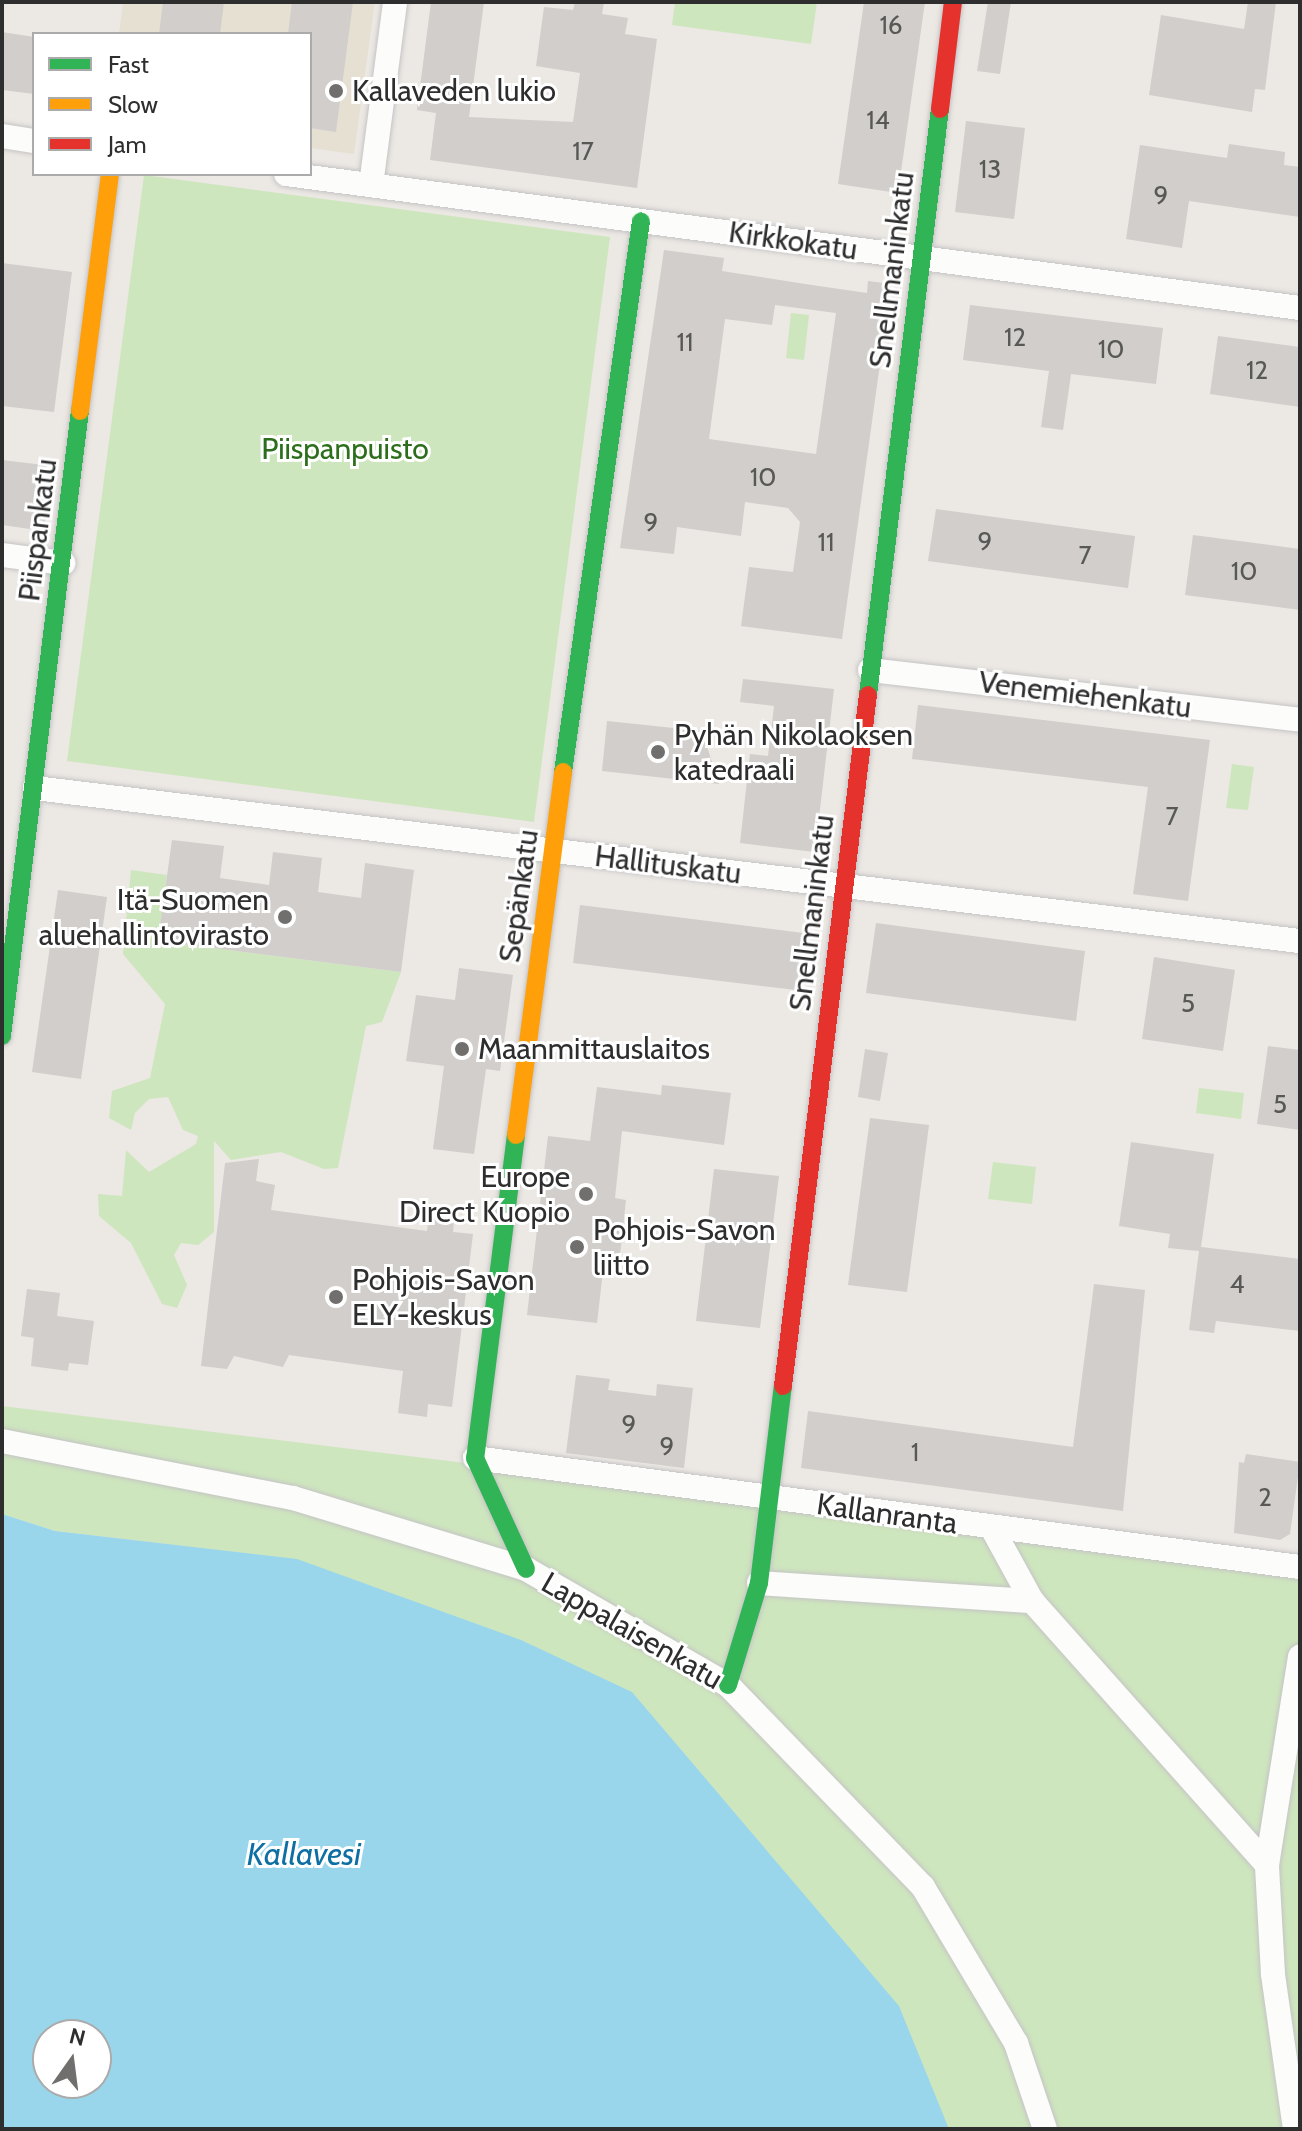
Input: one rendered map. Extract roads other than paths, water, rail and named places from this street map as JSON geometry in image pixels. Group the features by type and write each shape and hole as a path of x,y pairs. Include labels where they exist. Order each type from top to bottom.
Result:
{"street":[{"path":"371,185 395,2"},
{"name":"Snellmaninkatu","path":"728,1685 759,1583 842,886 953,2"},
{"path":"2,136 32,141"},
{"name":"Piispankatu","path":"2,1036 110,176"},
{"name":"Kirkkokatu","path":"301,176 1300,308"},
{"name":"Sepänkatu","path":"475,1458 552,851 641,221"},
{"path":"2,555 63,563"},
{"name":"Venemiehenkatu","path":"870,670 1300,720"},
{"name":"Hallituskatu","path":"35,788 1300,941"},
{"name":"Lappalaisenkatu","path":"2,1441 293,1498 526,1569 728,1685 923,1887 1016,2043 1045,2129"},
{"path":"475,1458 526,1569"},
{"name":"Kallanranta","path":"475,1458 1300,1567"},
{"path":"992,1528 1032,1601 1267,1865"},
{"path":"759,1583 1032,1601"},
{"path":"1295,2129 1273,1974 1267,1865 1300,1657"}],"water":[{"name":"Kallavesi","path":"2,1514 55,1531 297,1559 521,1640 632,1692 899,2006 949,2129 2,2129"}],"place":[{"name":"Kallaveden lukio","path":"336,91"},
{"name":"Pyhän Nikolaoksen katedraali","path":"658,752"},
{"name":"Itä-Suomen aluehallintovirasto","path":"285,917"},
{"name":"Maanmittauslaitos","path":"462,1049"},
{"name":"Europe Direct Kuopio","path":"586,1194"},
{"name":"Pohjois-Savon liitto","path":"577,1247"},
{"name":"Pohjois-Savon ELY-keskus","path":"336,1297"}],"park label":[{"name":"Piispanpuisto","path":"345,449"}]}
